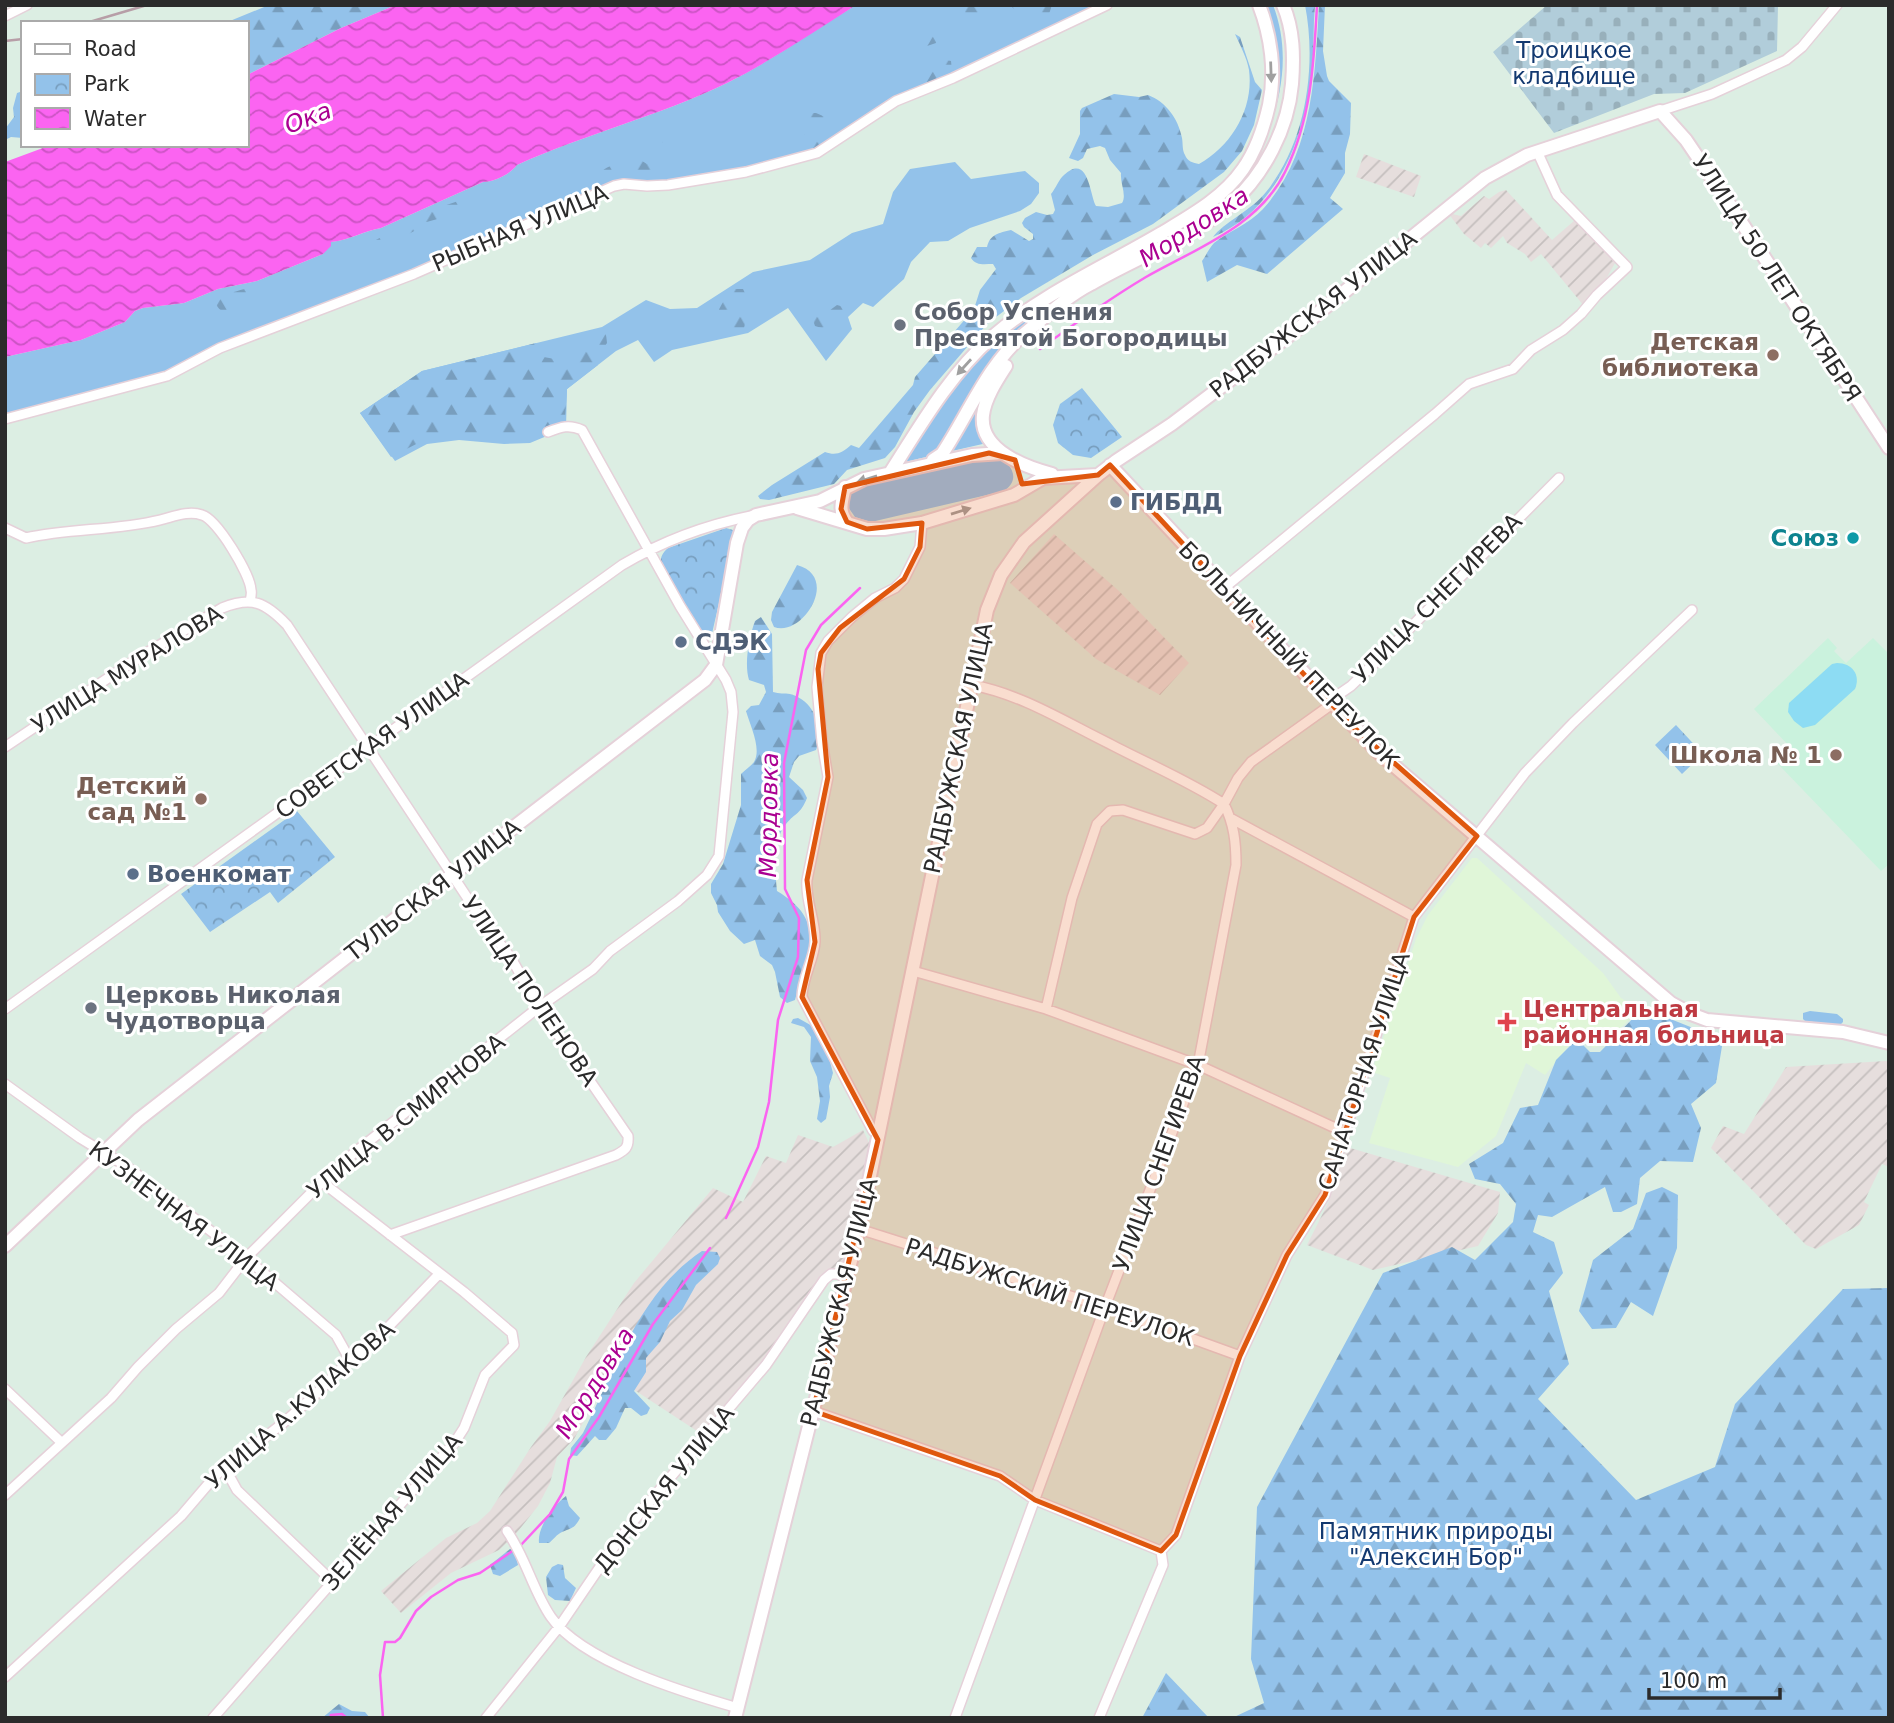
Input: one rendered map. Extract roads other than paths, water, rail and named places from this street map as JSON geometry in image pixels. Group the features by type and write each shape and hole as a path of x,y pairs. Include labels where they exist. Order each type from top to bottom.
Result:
{"main road":[{"path":"890,473 952,382 993,337 1055,292 1189,217 1221,193 1243,169 1256,146 1271,95 1269,42 1259,5"},
{"path":"1014,495 1020,486 1018,466 987,436 983,426 983,413 988,398 1011,357 1063,302 1089,285 1197,227 1230,205 1254,178 1282,129 1291,95 1294,65 1292,38 1283,5"},
{"name":"РАДБУЖСКАЯ УЛИЦА","path":"736,1713 859,1229 987,610 1001,575 1024,542 1110,465 1172,425 1301,327 1485,178 1509,163 1537,151 1660,111"},
{"name":"УЛИЦА 50 ЛЕТ ОКТЯБРЯ","path":"1660,111 1686,140 1723,194 1889,448"},
{"path":"927,464 943,454 1003,357 1021,337 1045,319"},
{"path":"716,665 737,543 742,528 756,515 820,501 864,479 972,455 1009,456 1031,468 1062,477"},
{"name":"БОЛЬНИЧНЫЙ ПЕРЕУЛОК","path":"1110,465 1378,752 1681,1010 1699,1018 1716,1021 1843,1032 1889,1043"},
{"path":"792,507 867,529 876,529 922,523 1014,495 1037,480 1098,475"},
{"path":"845,487 841,509 847,522"},
{"name":"ТУЛЬСКАЯ УЛИЦА","path":"5,1246 138,1120 691,692 712,673 716,665"}],"street":[{"path":"5,16 27,5"},
{"name":"РЫБНАЯ УЛИЦА","path":"5,419 167,376 220,348 414,274 614,186 668,186 746,172 817,153 896,101 953,78 1107,5"},
{"path":"1660,111 1712,94 1786,60 1802,47 1838,5"},
{"path":"1224,588 1436,414 1461,389 1477,380 1504,374 1513,369 1531,350 1563,330 1627,267 1557,195 1537,151"},
{"path":"548,432 564,426 582,430 716,665"},
{"name":"УЛИЦА СНЕГИРЕВА","path":"955,1718 1105,1307 1198,1065 1236,865 1236,837 1232,819 1224,804 1238,778 1251,762 1332,704 1335,697 1386,652 1559,478"},
{"path":"5,528 26,538 44,534 131,527 187,513 206,516 219,528 244,571 252,588 250,601"},
{"name":"СОВЕТСКАЯ УЛИЦА","path":"5,1009 593,585 649,550 726,522 756,515"},
{"path":"880,1132 873,1131 802,997 815,942 806,890 807,880 828,777 822,742 818,669 821,653 840,628 875,597 895,588 904,579 920,547 922,523"},
{"name":"УЛИЦА МУРАЛОВА","path":"5,747 138,657 222,608 250,601 265,606 287,625"},
{"name":"САНАТОРНАЯ УЛИЦА","path":"1099,1718 1163,1565 1161,1551 1176,1535 1240,1356 1287,1255 1325,1195 1415,917 1525,773 1692,610"},
{"name":"УЛИЦА ПОЛЕНОВА","path":"287,625 628,1136 629,1144 626,1150 616,1155 390,1235"},
{"name":"УЛИЦА В.СМИРНОВА","path":"5,1495 111,1398 176,1329 219,1293 246,1258 354,1153 540,1007 593,969 610,951 678,901 707,875 719,856 721,844 733,712 731,692 716,665"},
{"path":"972,685 996,690 1028,703 1186,780 1224,804 1207,828 1195,834 1123,810 1110,811 1097,824 1072,898 1045,1009"},
{"path":"1232,819 1415,917"},
{"path":"913,971 1045,1009 1198,1065 1344,1132"},
{"name":"КУЗНЕЧНАЯ УЛИЦА","path":"5,1084 103,1151 246,1258 336,1335 350,1360"},
{"path":"322,1182 439,1274"},
{"name":"РАДБУЖСКИЙ ПЕРЕУЛОК","path":"859,1229 1105,1307 1240,1356"},
{"name":"ДОНСКАЯ УЛИЦА","path":"486,1718 559,1627 607,1555 643,1509 766,1365 824,1280 839,1272 848,1274"},
{"name":"УЛИЦА А.КУЛАКОВА","path":"5,1677 181,1516 216,1475 226,1470 316,1394 350,1360 373,1343 439,1274"},
{"name":"ЗЕЛЁНАЯ УЛИЦА","path":"213,1718 455,1442 464,1428 485,1375 514,1345 512,1333 439,1274"},
{"path":"5,1389 62,1443"},
{"path":"813,1411 1000,1476 1035,1500 1161,1551"},
{"path":"226,1470 237,1490 332,1581"},
{"path":"507,1531 523,1556 549,1614 572,1640 633,1671 736,1713"}],"water":[{"name":"Ока","path":"396,5 856,5 776,56 727,83 543,154 517,165 502,177 483,182 381,228 331,242 331,246 323,254 257,281 218,289 184,303 143,308 135,311 125,322 81,340 5,357 5,162 46,147 248,147 248,74 341,28"}],"waterway":[{"name":"Мордовка","path":"1040,349 1132,285 1205,246 1243,222 1274,191 1294,152 1306,112 1317,5"},
{"name":"Мордовка","path":"726,1218 758,1147 769,1102 778,1020 798,957 799,918 785,889 784,763 806,650 821,625 860,588"},
{"name":"Мордовка","path":"520,1546 550,1514 563,1492 569,1459 599,1417 653,1324 710,1248"},
{"name":"Мордовка","path":"383,1718 380,1675 385,1642 395,1642 400,1638 416,1611 431,1597 458,1580 480,1573 514,1550"},
{"name":"Мордовка","path":"330,1718 331,1715 342,1714 347,1718"}],"railway":[{"path":"93,21 147,5"},
{"path":"5,41 21,39"}],"place":[{"name":"Собор Успения Пресвятой Богородицы","path":"900,325"},
{"name":"Детская библиотека","path":"1773,355"},
{"name":"ГИБДД","path":"1116,502"},
{"name":"Союз","path":"1853,538"},
{"name":"СДЭК","path":"681,642"},
{"name":"Школа № 1","path":"1836,755"},
{"name":"Детский сад №1","path":"201,799"},
{"name":"Военкомат","path":"133,874"},
{"name":"Церковь Николая Чудотворца","path":"91,1008"},
{"name":"Центральная районная больница","path":"1507,1022"}],"park label":[{"name":"Троицкое кладбище","path":"1574,63"},
{"name":"Памятник природы \"Алексин Бор\"","path":"1436,1544"}]}
